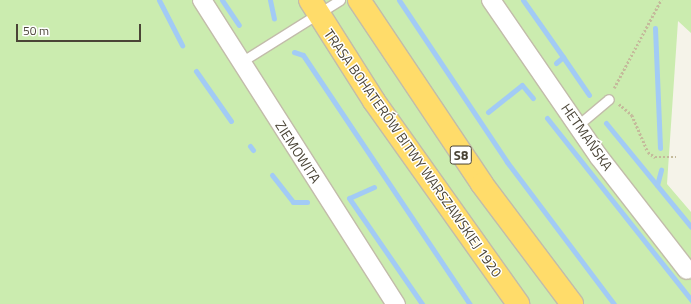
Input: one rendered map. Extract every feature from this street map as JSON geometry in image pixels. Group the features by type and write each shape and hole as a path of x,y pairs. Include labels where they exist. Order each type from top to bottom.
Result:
{"highway":[{"name":"S8","path":"359,0 482,184 572,304"},
{"name":"TRASA BOHATERÓW BITWY WARSZAWSKIEJ 1920","path":"314,7 450,212 518,304"}],"street":[{"name":"ZIEMOWITA","path":"202,0 396,304"},
{"name":"HETMAŃSKA","path":"491,0 578,125 689,272"}],"lane":[{"path":"241,62 314,7 340,0"},
{"path":"578,125 609,99"}],"path":[{"path":"661,0 609,99 623,105 632,115 648,152 655,157 676,157"}],"green space":[{"path":"0,0 691,0 691,33 678,21 667,184 691,212 691,304 0,304"}],"waterway":[{"path":"159,0 182,45"},
{"path":"222,0 239,25"},
{"path":"270,0 274,19"},
{"path":"399,0 507,162 614,304"},
{"path":"523,0 563,57"},
{"path":"655,28 660,148"},
{"path":"294,52 303,55 470,304"},
{"path":"556,63 563,57 589,95"},
{"path":"196,71 231,121"},
{"path":"488,112 522,85 533,98"},
{"path":"547,118 691,300"},
{"path":"606,123 691,227"},
{"path":"250,146 253,150"},
{"path":"657,185 661,170"},
{"path":"272,175 293,202 307,202"},
{"path":"374,187 349,198 422,304"}]}
